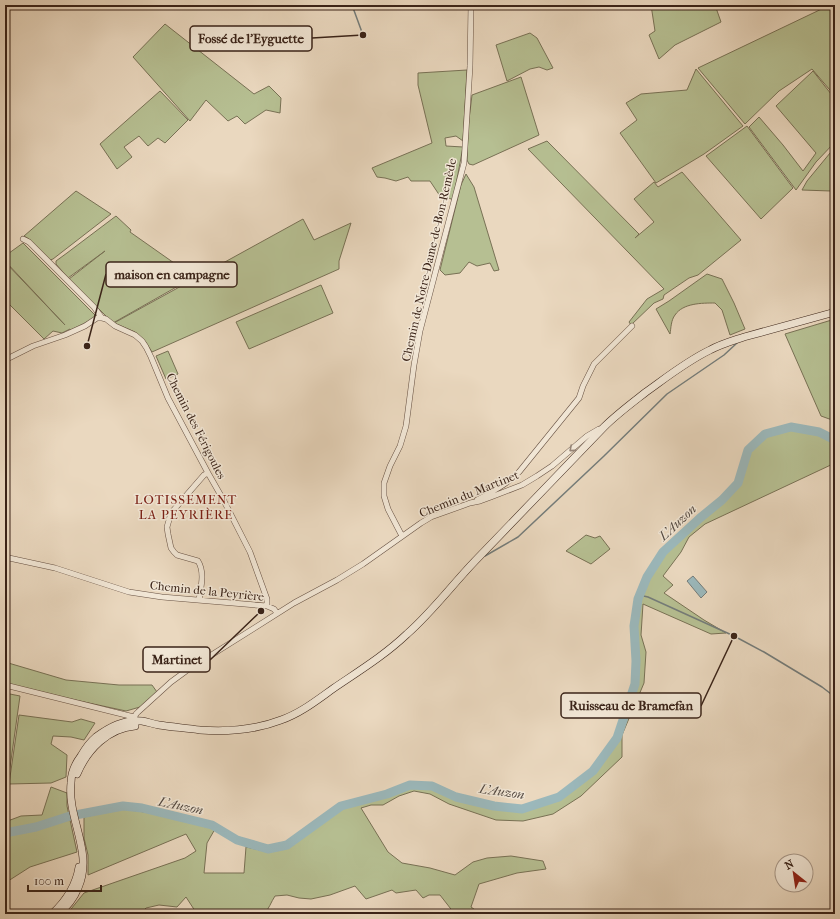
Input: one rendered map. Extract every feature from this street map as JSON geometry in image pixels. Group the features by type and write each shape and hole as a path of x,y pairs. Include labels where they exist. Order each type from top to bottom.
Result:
{"main road":[{"path":"58,914 73,898 83,875 84,858 82,844 72,806 70,784 76,763 93,740 105,731 123,723 135,721 200,730 236,730 258,727 292,716 342,683 395,645 409,633 617,414 686,363 709,350 744,337 835,312"},
{"path":"71,798 77,772 85,758 96,744 108,736 130,726 135,721"},
{"path":"52,914 64,901 76,880 79,865 78,833"}],"street":[{"name":"Chemin de Notre-Dame-de-Bon-Remède","path":"402,536 388,509 384,496 384,483 390,466 400,446 406,426 420,330 464,163 470,66 471,5"},
{"name":"Chemin des Férigoules","path":"23,239 29,242 94,306 102,318 135,335 142,341 151,357 168,398 250,552 267,599 267,606"},
{"path":"5,360 34,346 85,326 97,318 102,318"},
{"path":"470,503 502,486 519,472 579,398 594,364 632,326"},
{"name":"Chemin du Martinet","path":"277,613 363,564 421,523 432,517 470,503 486,500 522,485 552,466 587,436 604,427"},
{"path":"199,600 202,572 200,565 198,561 177,555 174,552 171,548 168,527 171,513 204,475 208,473"},
{"name":"Chemin de la Peyrière","path":"5,555 9,558 55,568 129,592 162,597 267,606 274,609 277,613 178,676 138,712 135,721"},
{"path":"5,685 135,721"}],"green space":[{"path":"651,5 715,5 721,22 675,45 659,59 649,35 655,31"},
{"path":"830,5 835,5 835,96 812,69 779,91 745,124 698,68"},
{"path":"165,24 254,94 269,86 281,98 280,113 266,110 245,124 237,116 228,121 206,100 190,121 133,57"},
{"path":"530,33 537,38 553,68 547,70 539,67 530,69 507,81 496,45"},
{"path":"696,69 743,126 704,154 656,183 620,133 637,120 626,103 641,94 687,90"},
{"path":"467,70 463,141 456,136 445,138 446,146 463,147 453,200 445,196 440,196 430,181 411,181 408,177 396,181 377,177 372,168 432,143 418,85 418,73"},
{"path":"813,71 835,99 835,142 816,162 796,190 749,127 759,117 803,171 816,153 776,106"},
{"path":"521,77 539,135 473,165 469,164 467,160 468,128 472,95"},
{"path":"160,91 188,120 165,143 158,138 148,146 139,136 124,147 132,157 117,169 100,144"},
{"path":"747,126 793,188 761,219 706,156"},
{"path":"547,141 639,234 635,238 654,222 634,199 654,182 658,187 682,172 741,240 698,275 689,278 664,295 663,299 654,303 631,325 629,322 647,299 664,289 528,149"},
{"path":"835,147 835,184 831,191 802,190 807,181"},
{"path":"466,174 474,187 499,270 494,271 490,263 477,266 469,262 460,273 445,275 440,270 461,185"},
{"path":"76,191 111,214 50,260 24,236"},
{"path":"116,216 131,230 130,232 194,277 113,323 69,279 105,251 68,278 56,264 56,261"},
{"path":"303,219 314,240 351,223 339,261 339,269 152,352 145,341 135,332 114,323"},
{"path":"23,243 95,315 93,319 62,333 53,331 44,339 5,300 5,262 65,325 5,261 5,256"},
{"path":"707,274 722,279 745,329 730,335 722,310 715,303 704,303 693,304 678,311 671,324 670,334 656,309"},
{"path":"321,285 333,313 249,349 236,322"},
{"path":"835,319 835,421 821,416 785,334"},
{"path":"168,351 178,374 166,379 156,356"},
{"path":"791,430 819,433 835,441 835,463 705,524 689,537 681,552 663,576 673,585 664,593 726,633 711,634 643,604 641,635 646,652 644,683 622,735 622,757 581,796 553,814 523,821 496,820 449,804 430,794 414,791 399,796 383,805 371,805 361,808 388,852 402,863 430,868 455,875 473,862 487,858 511,856 543,861 546,869 517,873 479,884 471,907 481,914 453,914 454,913 440,895 429,895 423,898 416,890 396,893 392,890 366,899 355,886 330,895 311,899 287,895 275,896 264,914 197,914 186,897 177,907 159,905 146,908 140,914 67,914 84,893 185,858 196,851 186,834 88,875 88,855 84,838 84,817 122,809 152,813 212,827 215,829 207,843 204,873 244,873 246,847 269,852 288,847 343,807 411,787 432,789 456,799 523,811 561,799 595,773 618,738 637,684 638,661 636,627 639,599 649,577 665,553 702,519 724,502 739,485 750,453 767,436"},
{"path":"586,535 595,538 600,536 610,549 591,564 566,551"},
{"path":"5,662 66,680 119,685 152,685 157,692 140,707 126,711 5,683"},
{"path":"5,693 20,696 7,789 5,789"},
{"path":"19,715 72,722 81,719 95,723 84,740 71,737 53,736 51,744 67,755 66,777 51,783 9,784"},
{"path":"51,787 67,793 67,806 77,852 30,867 5,883 5,822 21,816 42,815"}],"water":[{"path":"693,576 707,592 701,598 687,581"}],"waterway":[{"path":"352,5 363,35"},
{"path":"485,556 518,537 667,394 724,355 737,343"},
{"name":"L'Auzon","path":"5,833 36,827 70,816 123,806 142,808 212,825 237,840 268,849 287,845 341,806 387,794 410,785 432,786 456,797 494,806 522,809 559,797 593,771 617,738 635,684 636,661 634,626 638,599 647,577 663,552 722,500 738,483 748,450 765,434 791,427 819,432 835,440"},
{"path":"639,595 648,597 734,636 822,687 835,697"}],"place":[{"name":"Fossé de l'Eyguette","path":"363,35"},
{"name":"maison en campagne","path":"87,346"},
{"name":"Martinet","path":"261,611"},
{"name":"Ruisseau de Bramefan","path":"734,636"}],"district":[{"name":"LOTISSEMENT LA PEYRIÈRE","path":"186,506"}]}
